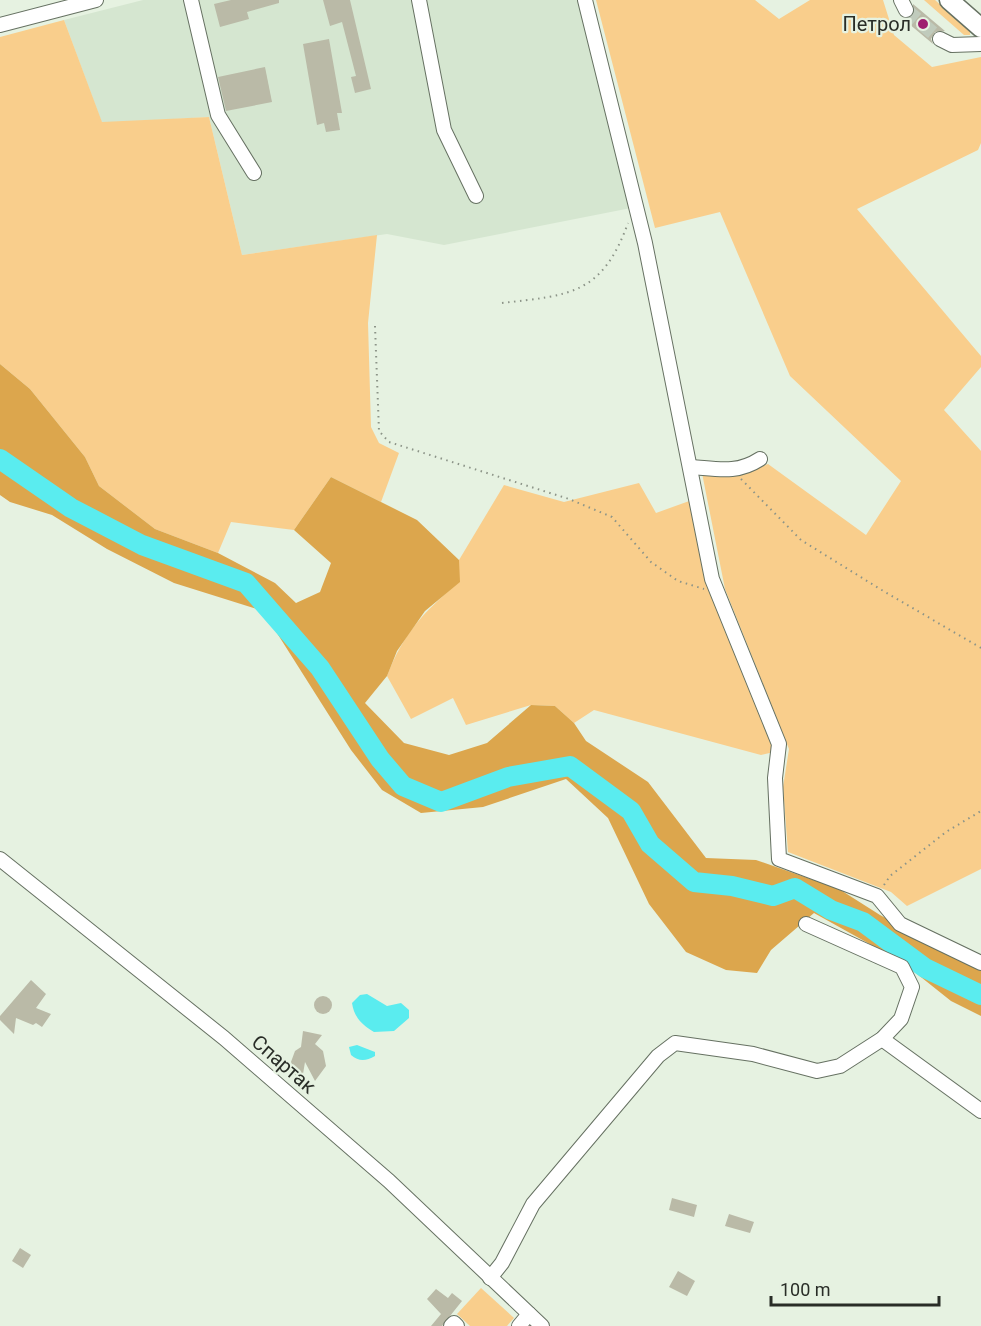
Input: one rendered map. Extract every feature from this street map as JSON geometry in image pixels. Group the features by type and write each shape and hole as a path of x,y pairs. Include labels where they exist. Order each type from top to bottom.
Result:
{"main road":[{"path":"949,0 981,28"}],"street":[{"path":"0,25 96,0"},
{"path":"191,0 218,115 254,172"},
{"path":"419,0 444,130 476,196"},
{"path":"585,0 636,207 692,466 703,534 718,593 779,744 775,778 779,860 877,896 900,924 981,963"},
{"path":"940,39 952,45 981,44"},
{"path":"692,466 733,471 746,468 760,459"},
{"name":"Спартак","path":"0,859 224,1038 389,1181 542,1326"},
{"path":"490,1278 502,1263 533,1204 658,1056 675,1043 753,1054 818,1071 840,1066 882,1039 901,1019 912,987 902,967 806,924"},
{"path":"882,1039 981,1111"},
{"path":"519,1326 530,1314"},
{"path":"451,1326 454,1323 458,1326"}],"path":[{"path":"502,303 555,297 588,285 608,264 636,207"},
{"path":"375,326 379,431 389,442 569,499 612,517 651,562 678,581 718,593"},
{"path":"733,471 801,540 880,590 981,648"},
{"path":"877,896 890,876 946,832 981,811"}],"shaded area":[{"path":"143,0 585,0 636,207 444,245 387,234 242,255 209,117 102,123 64,20"},
{"path":"596,0 755,0 779,19 810,0 883,0 894,35 932,67 981,57 981,143 978,150 857,209 981,356 981,367 944,410 981,451 981,869 907,906 891,892 788,852 783,787 789,749 725,589 702,473 736,474 768,464 866,535 901,481 790,376 720,212 655,228"},
{"path":"924,0 935,0 970,31 970,35 964,35"},
{"path":"64,20 102,122 209,117 242,255 377,235 368,323 371,427 379,443 399,453 381,502 331,477 294,530 231,522 218,553 155,529 99,486 85,457 30,389 0,364 0,37"},
{"path":"0,364 30,389 85,457 99,486 155,529 218,553 275,583 296,603 320,592 331,563 294,530 331,477 417,520 459,560 460,582 425,611 397,651 387,676 365,703 404,743 449,755 487,743 531,705 555,706 574,723 586,741 648,782 706,858 756,860 839,889 880,915 981,971 981,1016 951,1001 902,962 814,913 771,950 757,973 726,970 686,952 649,904 608,818 566,779 483,807 421,813 382,790 351,750 263,611 174,583 107,549 52,515 10,502 0,495"},
{"path":"639,483 656,513 692,500 774,752 761,755 594,710 574,723 555,706 531,705 466,725 453,698 411,719 387,676 400,647 416,624 459,582 459,560 504,485 564,502"},
{"path":"481,1288 514,1318 507,1326 470,1326 457,1314"}],"water":[{"path":"367,994 387,1006 401,1003 409,1010 409,1018 394,1031 374,1032 359,1020 352,1003 360,995"},
{"path":"357,1045 375,1052 375,1056 363,1060 357,1059 351,1055 349,1047"}],"building":[{"path":"231,0 279,0 279,3 247,12 249,19 220,27 214,4"},
{"path":"323,0 350,0 371,89 355,93 351,77 356,76 342,22 330,26"},
{"name":"Петрол","path":"913,4 945,31 935,32 931,39 933,44 902,18 913,15"},
{"path":"329,39 342,113 337,113 340,130 326,132 324,123 317,125 303,44"},
{"path":"265,67 272,102 226,111 218,77"},
{"path":"31,980 46,994 36,1008 51,1014 42,1027 36,1023 33,1025 16,1018 14,1034 0,1020 0,1016"},
{"path":"323,996 329,999 332,1005 329,1011 323,1014 317,1011 314,1005 317,999"},
{"path":"303,1031 322,1035 315,1044 323,1051 326,1066 315,1081 305,1062 302,1080 288,1070 295,1051 301,1047"},
{"path":"672,1198 697,1205 694,1217 669,1210"},
{"path":"729,1214 754,1222 750,1233 725,1226"},
{"path":"20,1248 31,1255 23,1268 12,1261"},
{"path":"678,1271 695,1281 687,1296 669,1287"},
{"path":"436,1289 448,1298 452,1293 462,1301 442,1326 431,1326 441,1314 427,1299"}],"waterway":[{"path":"0,459 71,508 142,545 246,583 320,668 380,759 403,786 441,802 508,777 570,766 631,811 650,844 694,882 732,886 773,896 795,888 831,910 863,922 925,968 981,995"}],"tunnel":[{"path":"906,10 940,39"}],"place":[{"name":"Петрол","path":"923,24"}]}
